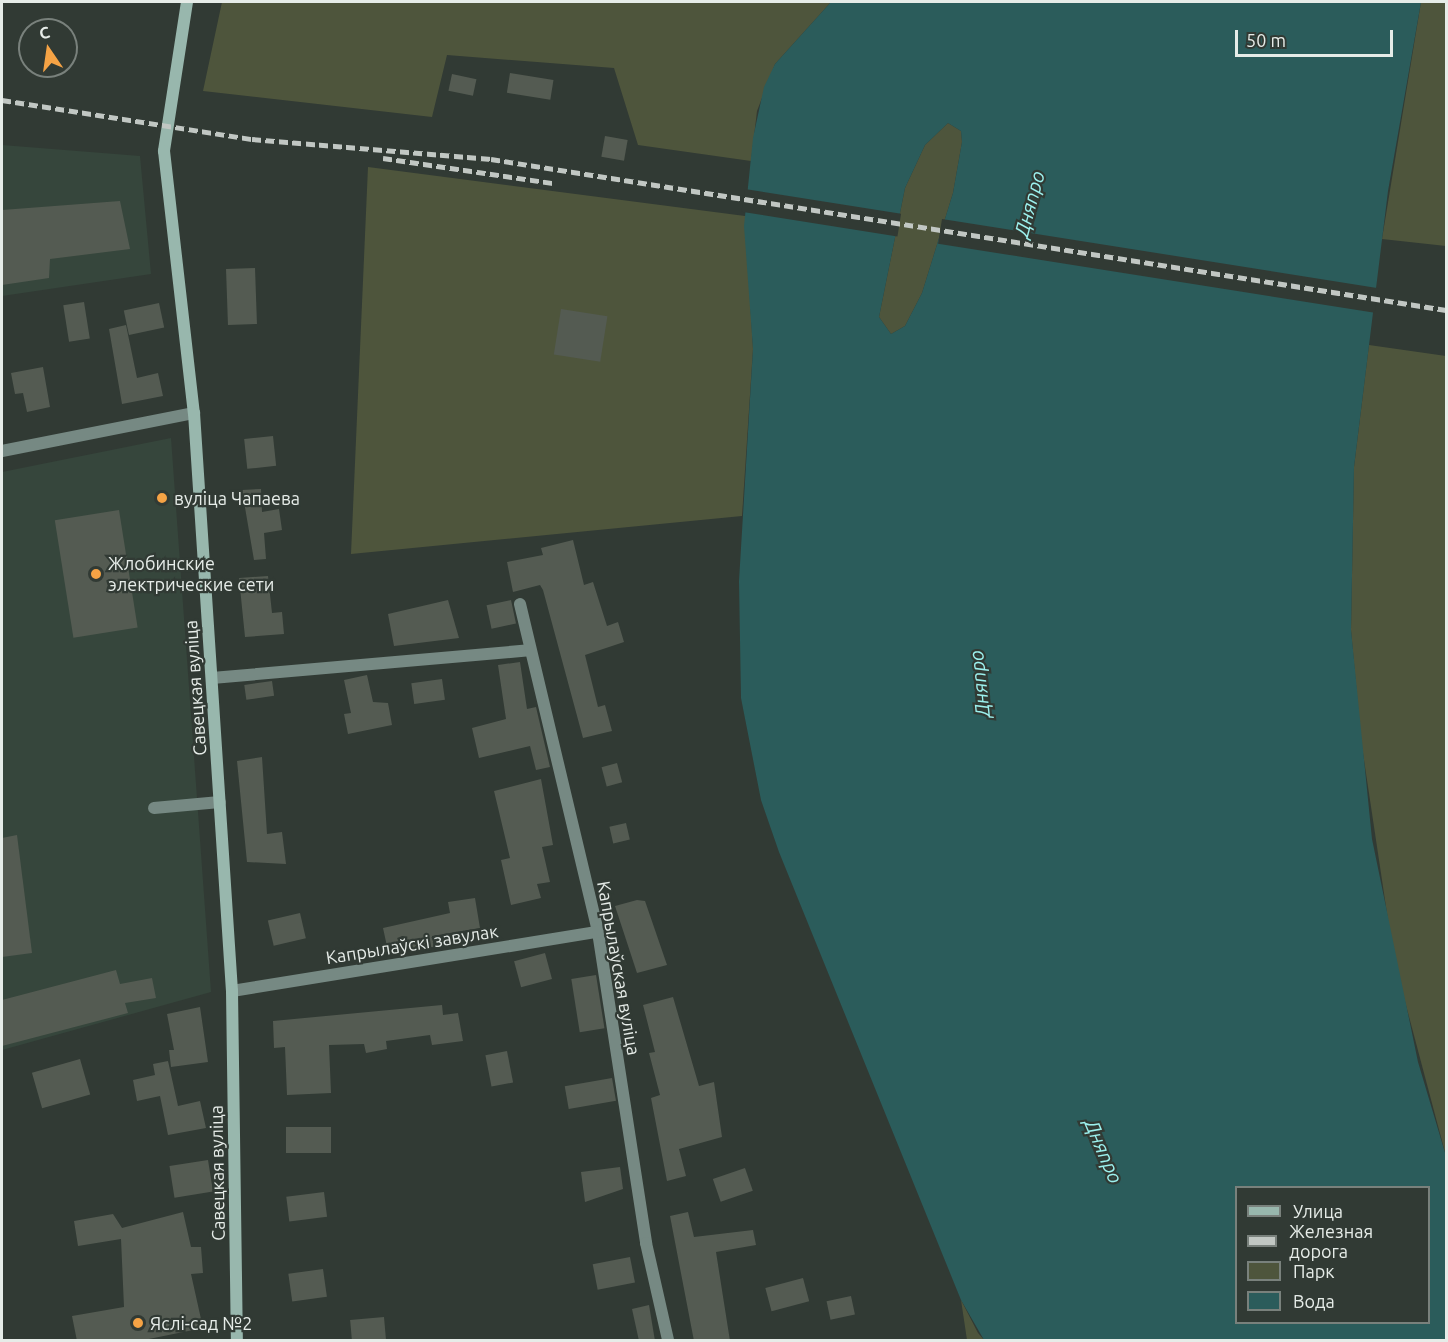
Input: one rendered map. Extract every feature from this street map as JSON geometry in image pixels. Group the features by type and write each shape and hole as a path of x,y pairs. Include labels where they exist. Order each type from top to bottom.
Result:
{"main road":[{"name":"Савецкая вуліца","path":"187,2 164,151 194,413 232,991 237,1341"}],"street":[{"path":"2,451 194,413"},
{"name":"Капрылаўская вуліца","path":"520,604 529,650 598,932 646,1243 668,1341"},
{"path":"212,678 529,650"},
{"path":"154,808 220,802"},
{"name":"Капрылаўскі завулак","path":"232,991 598,932"}],"shaded area":[{"path":"2,145 140,156 151,274 2,296"},
{"path":"171,438 211,992 2,1050 2,472"}],"green space":[{"path":"222,2 831,2 775,64 757,111 751,161 638,145 614,68 447,55 432,117 203,91"},
{"path":"1421,2 1446,2 1446,246 1382,239"},
{"path":"948,123 961,131 962,142 953,193 922,293 905,326 891,334 879,317 905,188 925,145"},
{"path":"368,167 745,216 753,349 742,516 351,554"},
{"path":"1369,345 1446,356 1446,1156 1394,960 1361,740 1351,630 1354,467"},
{"path":"961,1300 978,1333 984,1340 967,1340"}],"water":[{"name":"Дняпро","path":"831,2 1421,2 1388,191 1354,467 1351,630 1372,839 1418,1062 1446,1156 1446,1340 984,1340 961,1300 779,852 761,800 741,698 739,581 753,349 744,226 753,138 764,87 775,64","holes":["948,123 961,131 962,142 953,193 922,293 905,326 891,334 879,317 905,188 925,145"]}],"pier":[{"path":"745,189 901,214 897,236 741,212"},
{"path":"942,219 1379,288 1375,313 938,244"}],"building":[{"path":"510,73 553,80 550,100 507,93"},
{"path":"452,74 476,79 473,96 448,91"},
{"path":"605,136 628,140 624,161 601,157"},
{"path":"120,201 130,249 50,259 49,278 2,285 2,210"},
{"path":"255,268 257,324 228,325 226,269"},
{"path":"84,302 90,339 69,342 63,305"},
{"path":"159,303 164,327 129,335 124,310"},
{"path":"561,309 607,316 600,362 554,354"},
{"path":"126,325 137,378 158,373 163,396 122,404 109,329"},
{"path":"43,367 50,407 27,412 23,393 15,394 11,373"},
{"path":"273,436 276,466 247,469 244,439"},
{"path":"261,489 262,512 279,509 282,530 264,533 266,559 254,560 242,490"},
{"name":"Жлобинские электрические сети","path":"119,510 138,628 73,638 55,520"},
{"path":"573,540 584,585 593,582 607,626 618,622 624,642 585,655 598,707 605,705 612,731 583,738 543,590 540,585 513,592 507,562 543,555 541,548"},
{"path":"268,576 272,613 282,612 284,634 245,637 239,578"},
{"path":"448,600 459,638 394,646 388,614"},
{"path":"511,600 516,623 492,629 487,605"},
{"path":"520,662 527,709 536,707 550,767 536,770 530,746 479,758 472,728 506,719 498,665"},
{"path":"367,675 373,702 388,703 392,725 348,734 344,714 351,713 344,680"},
{"path":"442,679 445,700 414,704 411,683"},
{"path":"272,681 274,696 246,700 244,685"},
{"path":"262,757 267,834 282,832 286,864 247,862 237,761"},
{"path":"617,763 622,782 607,786 602,767"},
{"path":"541,779 553,845 542,847 550,882 537,884 541,898 511,905 501,860 510,858 494,791"},
{"path":"626,823 630,840 613,843 609,827"},
{"path":"17,835 32,953 2,957 2,838"},
{"path":"475,898 480,928 432,936 434,947 388,951 383,928 450,913 448,902"},
{"path":"637,900 645,901 667,965 637,973 615,906"},
{"path":"300,913 306,938 274,946 268,920"},
{"path":"545,953 552,979 521,987 514,961"},
{"path":"116,970 120,984 152,978 156,998 125,1003 128,1013 2,1046 2,1000"},
{"path":"596,975 604,1028 580,1032 571,979"},
{"path":"673,997 699,1086 714,1082 722,1137 679,1149 686,1176 667,1181 651,1098 660,1095 649,1053 655,1052 643,1005"},
{"path":"442,1005 443,1015 458,1013 463,1041 432,1045 430,1035 386,1041 387,1049 366,1053 364,1044 329,1045 331,1093 287,1095 285,1047 274,1048 273,1021"},
{"path":"200,1007 208,1062 171,1067 169,1050 174,1050 167,1014"},
{"path":"507,1051 513,1082 492,1087 485,1055"},
{"path":"80,1059 90,1095 42,1108 32,1073"},
{"path":"168,1061 178,1106 200,1101 206,1128 168,1135 160,1096 137,1101 133,1080 155,1075 153,1064"},
{"path":"612,1078 616,1101 569,1109 565,1086"},
{"path":"286,1127 331,1127 331,1153 286,1153"},
{"path":"208,1160 213,1192 174,1198 169,1166"},
{"path":"620,1167 623,1189 585,1202 581,1172"},
{"path":"745,1168 753,1191 721,1202 713,1179"},
{"path":"324,1192 327,1217 289,1221 286,1197"},
{"path":"183,1212 191,1247 201,1247 203,1273 191,1274 203,1328 139,1341 77,1341 72,1316 124,1307 121,1239 78,1246 74,1221 113,1214 122,1228"},
{"path":"688,1212 694,1237 753,1230 756,1245 716,1252 730,1341 694,1341 670,1216"},
{"path":"630,1257 635,1283 598,1290 593,1264"},
{"path":"323,1269 327,1297 292,1302 288,1274"},
{"path":"803,1278 809,1301 772,1311 765,1288"},
{"path":"851,1296 855,1315 830,1320 827,1301"},
{"path":"649,1305 655,1341 639,1341 632,1309"},
{"path":"384,1317 386,1340 352,1340 350,1320"}],"railway":[{"path":"2,100 252,139 491,159 1446,310"},
{"path":"383,158 553,183"}],"place":[{"name":"вуліца Чапаева","path":"162,498"},
{"name":"Жлобинские электрические сети","path":"96,574"},
{"name":"Яслі-сад №2","path":"138,1323"}]}
